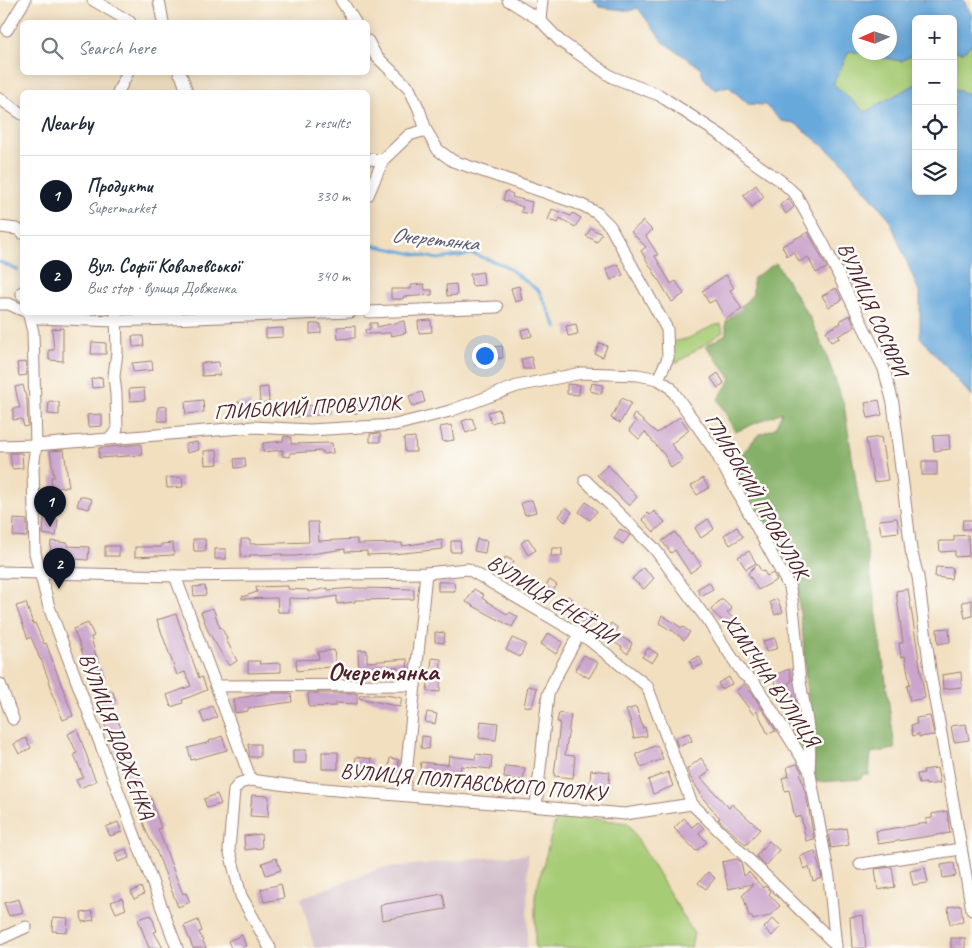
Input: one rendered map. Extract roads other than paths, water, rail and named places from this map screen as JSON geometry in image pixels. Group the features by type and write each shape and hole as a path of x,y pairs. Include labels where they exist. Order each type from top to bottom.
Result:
{"street":[{"path":"7,30 25,0"},
{"path":"93,0 127,20"},
{"path":"158,0 163,20"},
{"path":"341,0 354,20"},
{"name":"ВУЛИЦЯ СОСЮРИ","path":"508,0 540,20 560,41 612,76 659,95 722,136 749,159 781,181 796,195 824,246 884,369 893,403 911,550 918,577 931,676 972,910"},
{"path":"540,20 542,0"},
{"path":"370,45 376,56 409,88 426,130 438,150 453,161 582,205 597,213 610,226 667,329 668,358 658,379"},
{"path":"119,90 126,75"},
{"path":"181,75 186,90"},
{"path":"0,99 20,113"},
{"path":"370,192 384,160 409,135 426,130"},
{"path":"370,159 384,160"},
{"path":"0,227 17,229 20,231"},
{"path":"0,304 9,304 20,309"},
{"path":"370,312 497,307"},
{"name":"ВУЛИЦЯ ДОВЖЕНКА","path":"29,315 33,332 36,444 33,468 35,553 49,607 177,948"},
{"path":"33,315 40,318 210,315"},
{"path":"111,438 117,429 114,376 117,352 116,317"},
{"name":"ГЛИБОКИЙ ПРОВУЛОК","path":"0,446 253,427 310,430 395,425 450,411 517,386 582,373 638,375 658,379 670,387 715,451 790,588 795,611 800,680 810,729 808,769"},
{"name":"ХІМІЧНА ВУЛИЦЯ","path":"584,480 654,548 708,621 743,674 754,682 808,769 829,878 836,947"},
{"name":"ВУЛИЦЯ ЕНЕЇДИ","path":"40,573 175,576 426,573 468,569 589,640 647,686 692,804 836,947"},
{"path":"0,572 40,573"},
{"path":"404,795 426,573"},
{"path":"175,576 251,780 240,783 234,790 229,850 241,896 270,948"},
{"path":"536,806 548,695 579,634"},
{"path":"0,684 13,719"},
{"path":"216,686 415,685"},
{"name":"ВУЛИЦЯ ПОЛТАВСЬКОГО ПОЛКУ","path":"251,780 301,787 625,814 692,804"},
{"path":"860,864 961,849"},
{"path":"0,939 26,927"}],"water":[{"path":"593,0 963,0 972,15 972,43 964,52 957,51 957,15 912,15 912,55 901,61 896,60 897,15 852,15 852,52 849,51 833,84 865,112 912,86 912,195 957,195 957,90 972,95 972,397 920,337 920,294 889,218 839,159 795,123 781,121 765,105 748,104 728,86 715,90 703,77 701,68 663,42 638,8 630,11 600,7"}],"waterway":[{"name":"Очеретянка","path":"370,246 438,259 473,254 504,265 539,291 557,328"},
{"name":"Очеретянка","path":"0,262 18,270"}],"place":[{"name":"Продукти","path":"50,527"},
{"name":"Вул. Софії Ковалевської","path":"59,589"}],"district":[{"name":"Очеретянка","path":"383,671"}]}
